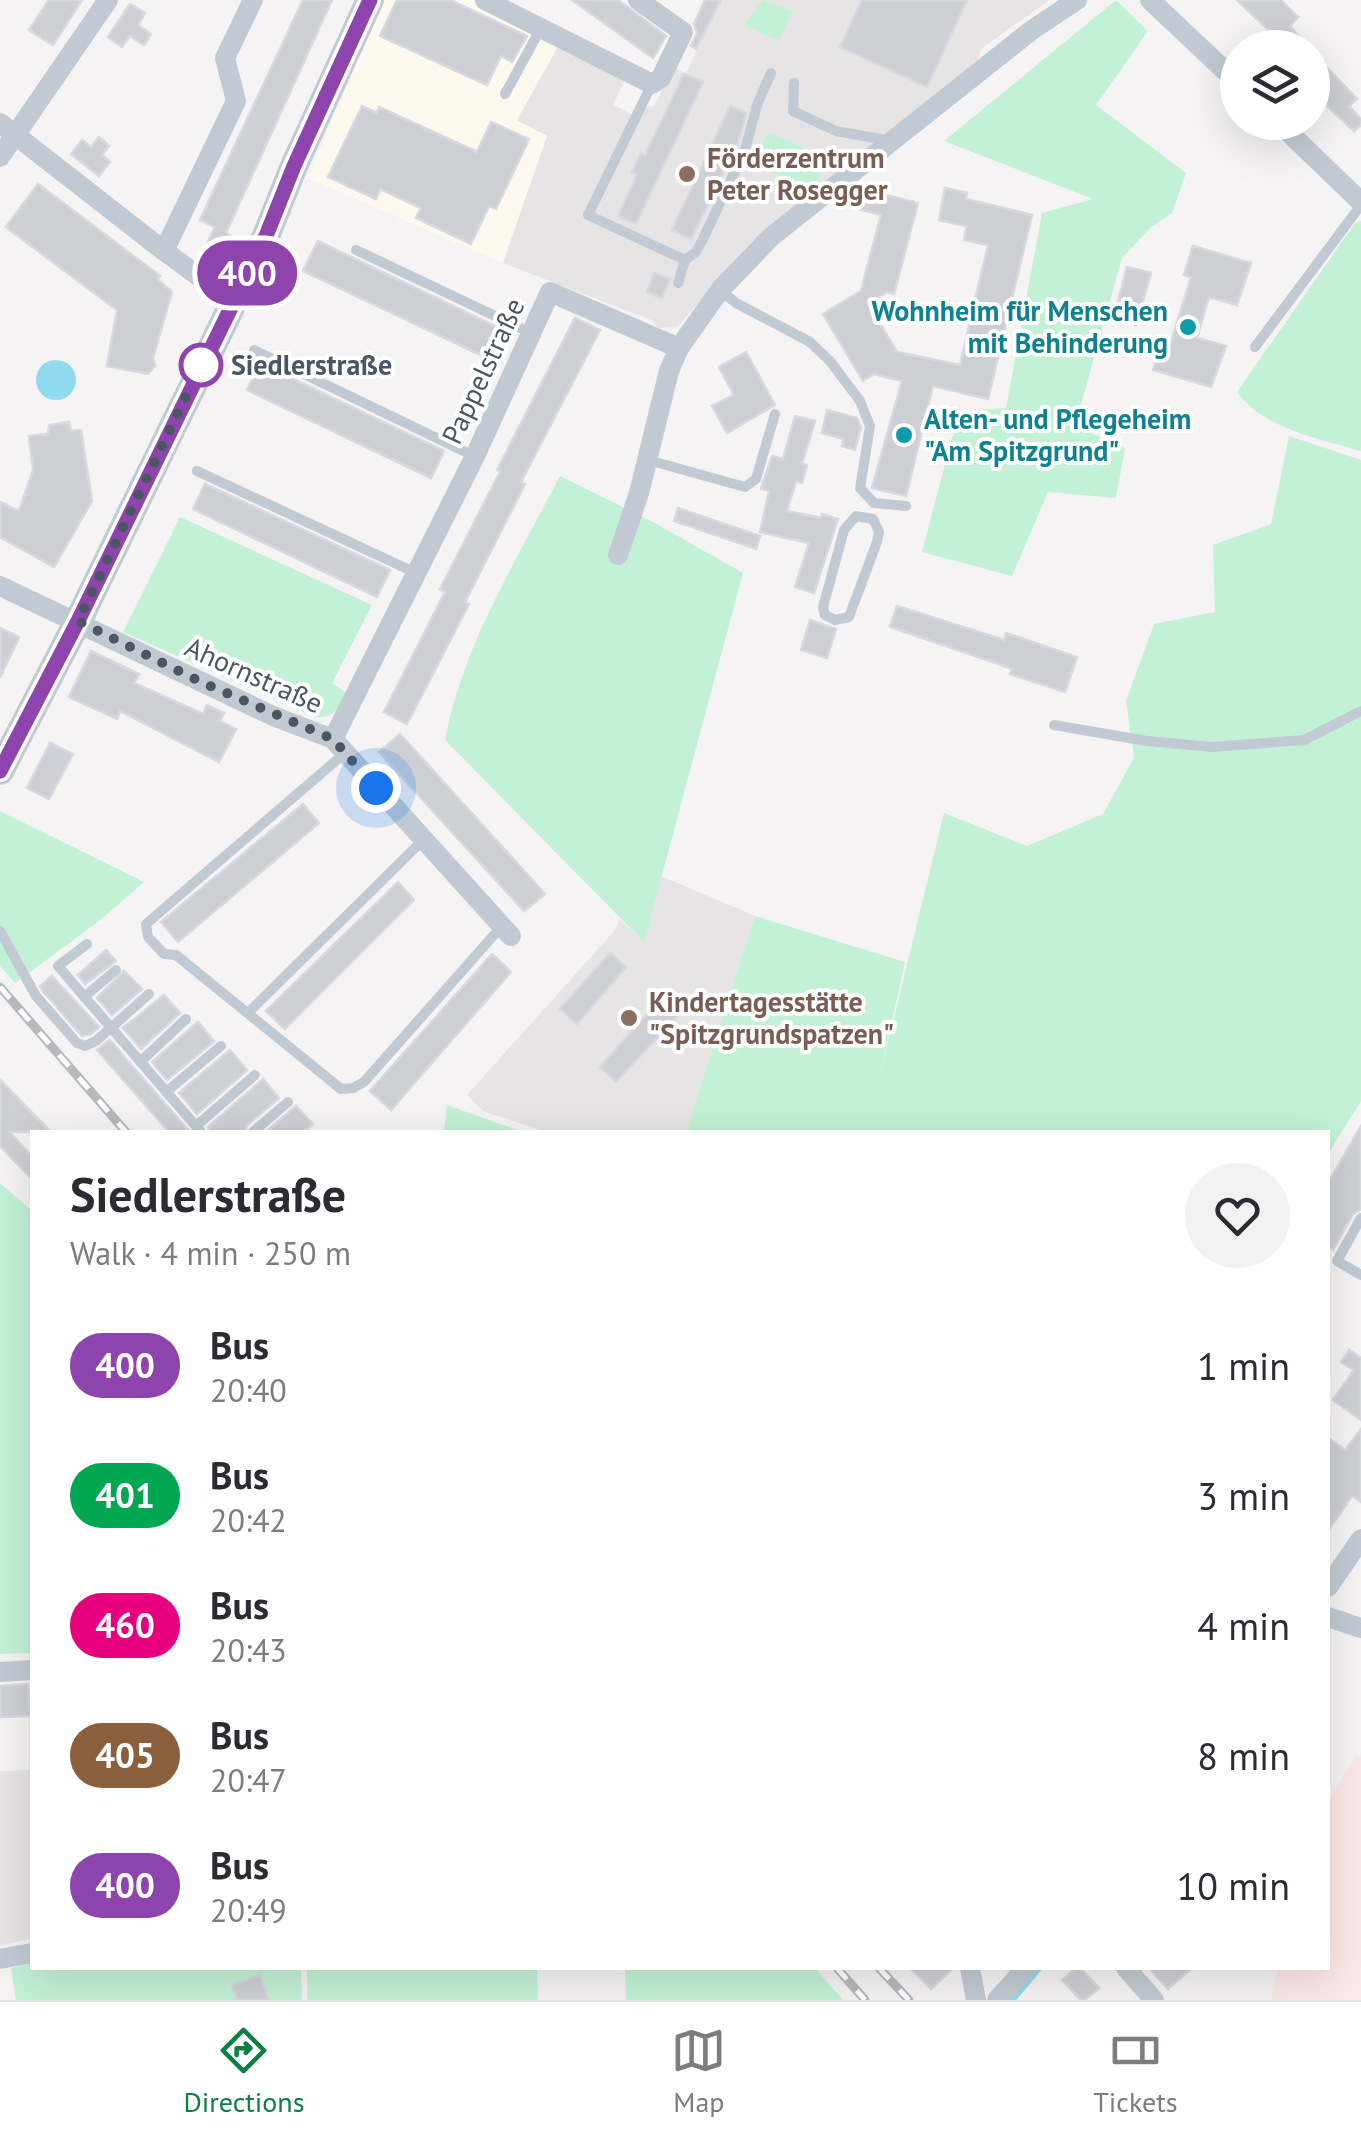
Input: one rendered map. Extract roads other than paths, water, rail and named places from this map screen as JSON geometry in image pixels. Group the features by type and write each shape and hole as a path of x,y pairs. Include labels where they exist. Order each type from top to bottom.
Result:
{"street":[{"path":"0,157 9,129 108,0"},
{"path":"164,250 236,100 224,58 252,0"},
{"path":"0,771 11,732 78,621 266,236 370,0"},
{"path":"486,0 652,84 661,78 683,32 638,0"},
{"path":"618,556 669,370 679,348 720,290 771,237 1032,30 1077,0"},
{"path":"1150,0 1220,66"},
{"path":"9,129 164,250 220,291 235,297"},
{"path":"1296,140 1361,204"},
{"name":"Pappelstraße","path":"339,746 416,573 550,292 679,348"},
{"name":"Ahornstraße","path":"0,586 339,746 506,932"},
{"path":"1330,1584 1361,1539"},
{"path":"1330,1618 1361,1628"},
{"path":"0,1672 30,1670"},
{"path":"0,1959 30,1952"},
{"path":"970,1970 976,2000"},
{"path":"997,2000 1024,1970"},
{"path":"1128,1970 1154,2000"}],"lane":[{"path":"505,94 541,28"},
{"path":"678,284 685,260 696,252 738,165 771,73"},
{"path":"652,84 588,216 685,260"},
{"path":"794,84 793,110 836,131 892,141"},
{"path":"1255,347 1361,204"},
{"path":"356,250 532,333"},
{"path":"720,290 736,303 810,342 830,361 860,401 870,426 860,488 870,500 906,506"},
{"path":"254,350 475,456"},
{"path":"647,460 744,487 756,480 775,414"},
{"path":"197,471 416,573"},
{"path":"865,516 870,500"},
{"path":"856,516 865,516 878,524 877,542 849,616 834,620 825,615 823,607 844,530 856,516"},
{"path":"1054,725 1147,741 1212,747 1304,740 1361,711"},
{"path":"339,746 146,924 148,937 164,954 176,955 249,1012 341,1089 352,1088 374,1071 506,932"},
{"path":"249,1012 422,841"},
{"path":"0,931 36,996 85,1046 150,994"},
{"path":"88,944 58,966 198,1129 256,1074"},
{"path":"84,997 116,970"},
{"path":"140,1062 186,1019"},
{"path":"166,1092 221,1046"},
{"path":"255,1130 288,1102"},
{"path":"1361,1218 1336,1261 1361,1275"}],"water":[{"path":"56,360 70,366 76,380 70,394 56,400 42,394 36,380 42,366"}],"waterway":[{"path":"1013,2000 1038,1970"}],"railway":[{"path":"0,987 124,1130"},
{"path":"839,1970 865,2000"},
{"path":"881,1970 909,2000"}],"place":[{"name":"Förderzentrum Peter Rosegger","path":"687,174"},
{"name":"Wohnheim für Menschen mit Behinderung","path":"1188,327"},
{"name":"Siedlerstraße","path":"201,365"},
{"name":"Alten- und Pflegeheim \"Am Spitzgrund\"","path":"904,435"},
{"name":"Kindertagesstätte \"Spitzgrundspatzen\"","path":"629,1018"}]}
